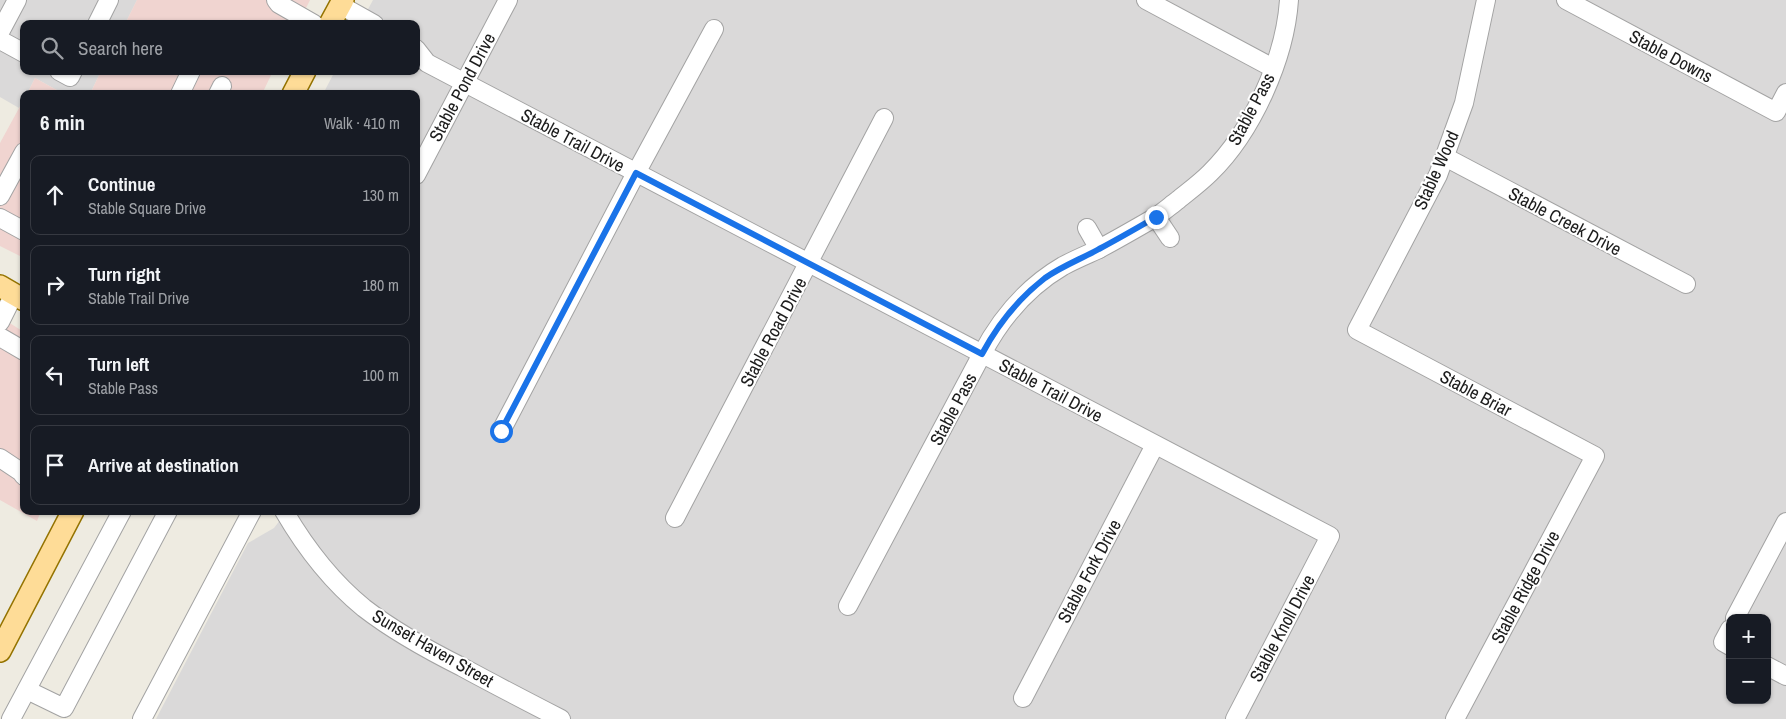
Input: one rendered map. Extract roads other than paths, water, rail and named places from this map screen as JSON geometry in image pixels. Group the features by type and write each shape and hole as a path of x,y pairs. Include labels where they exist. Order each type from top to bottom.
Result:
{"main road":[{"path":"295,90 303,75"},
{"path":"0,652 67,515"}],"street":[{"path":"0,32 17,0"},
{"path":"99,20 109,0"},
{"path":"276,0 279,4 307,20"},
{"name":"Stable Pond Drive","path":"420,167 508,0"},
{"path":"1146,0 1274,68"},
{"name":"Stable Pass","path":"848,606 982,354 1001,322 1029,291 1063,266 1099,249 1156,217 1210,173 1229,150 1255,110 1274,68 1283,35 1289,0"},
{"name":"Stable Wood","path":"1357,330 1445,157 1464,103 1486,0"},
{"name":"Stable Downs","path":"1566,0 1776,112 1786,93"},
{"path":"338,10 364,20"},
{"path":"501,431 636,173 714,29"},
{"path":"0,40 20,51"},
{"name":"Stable Trail Drive","path":"420,58 1330,536"},
{"path":"182,90 189,75"},
{"name":"Stable Road Drive","path":"675,518 884,118"},
{"name":"Stable Creek Drive","path":"1445,157 1686,284"},
{"path":"0,196 20,159"},
{"path":"1156,217 1170,238"},
{"path":"0,218 20,229"},
{"path":"1087,228 1099,249"},
{"path":"0,322 13,293"},
{"name":"Stable Briar","path":"1357,330 1595,456"},
{"path":"0,337 20,349"},
{"name":"Stable Fork Drive","path":"1023,698 1155,445"},
{"name":"Stable Ridge Drive","path":"1455,719 1595,456"},
{"path":"0,458 20,471"},
{"path":"11,719 120,515"},
{"path":"27,690 64,708 166,515"},
{"path":"142,719 250,515"},
{"name":"Sunset Haven Street","path":"287,515 314,557 338,583 391,628 561,719"},
{"path":"1738,614 1786,522"},
{"name":"Stable Knoll Drive","path":"1234,719 1330,536"},
{"path":"1771,668 1786,676"}]}
